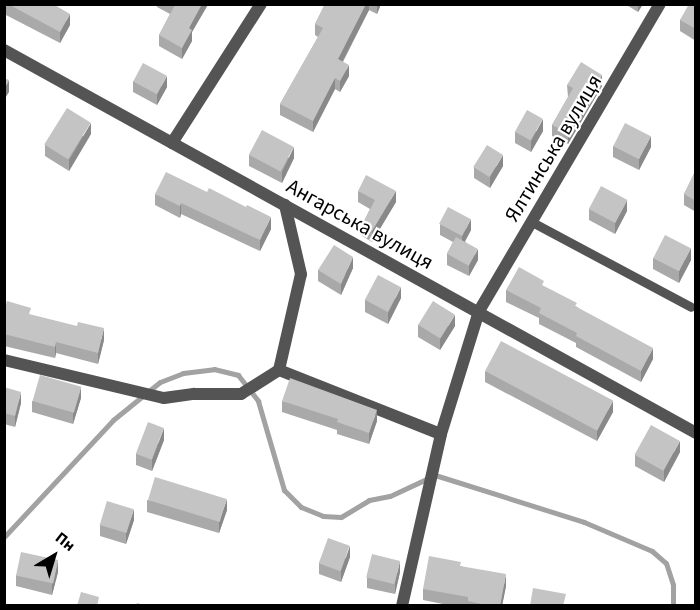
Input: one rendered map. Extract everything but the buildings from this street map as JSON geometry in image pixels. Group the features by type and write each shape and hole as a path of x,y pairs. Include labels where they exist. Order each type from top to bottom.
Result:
{"street":[{"path":"172,142 261,4"},
{"name":"Ялтинська вулиця","path":"402,606 441,434 479,311 660,4"},
{"name":"Ангарська вулиця","path":"4,50 696,433"},
{"path":"4,360 164,398 194,394 241,394 279,370 301,274 285,205"},
{"path":"279,370 441,434"}],"lane":[{"path":"532,222 691,308"}],"waterway":[{"path":"4,537 113,420 160,382 183,373 214,369 238,375 258,401 284,490 301,507 323,516 341,517 369,500 390,496 435,475 584,522 652,551 666,563 673,585 673,606"}]}
